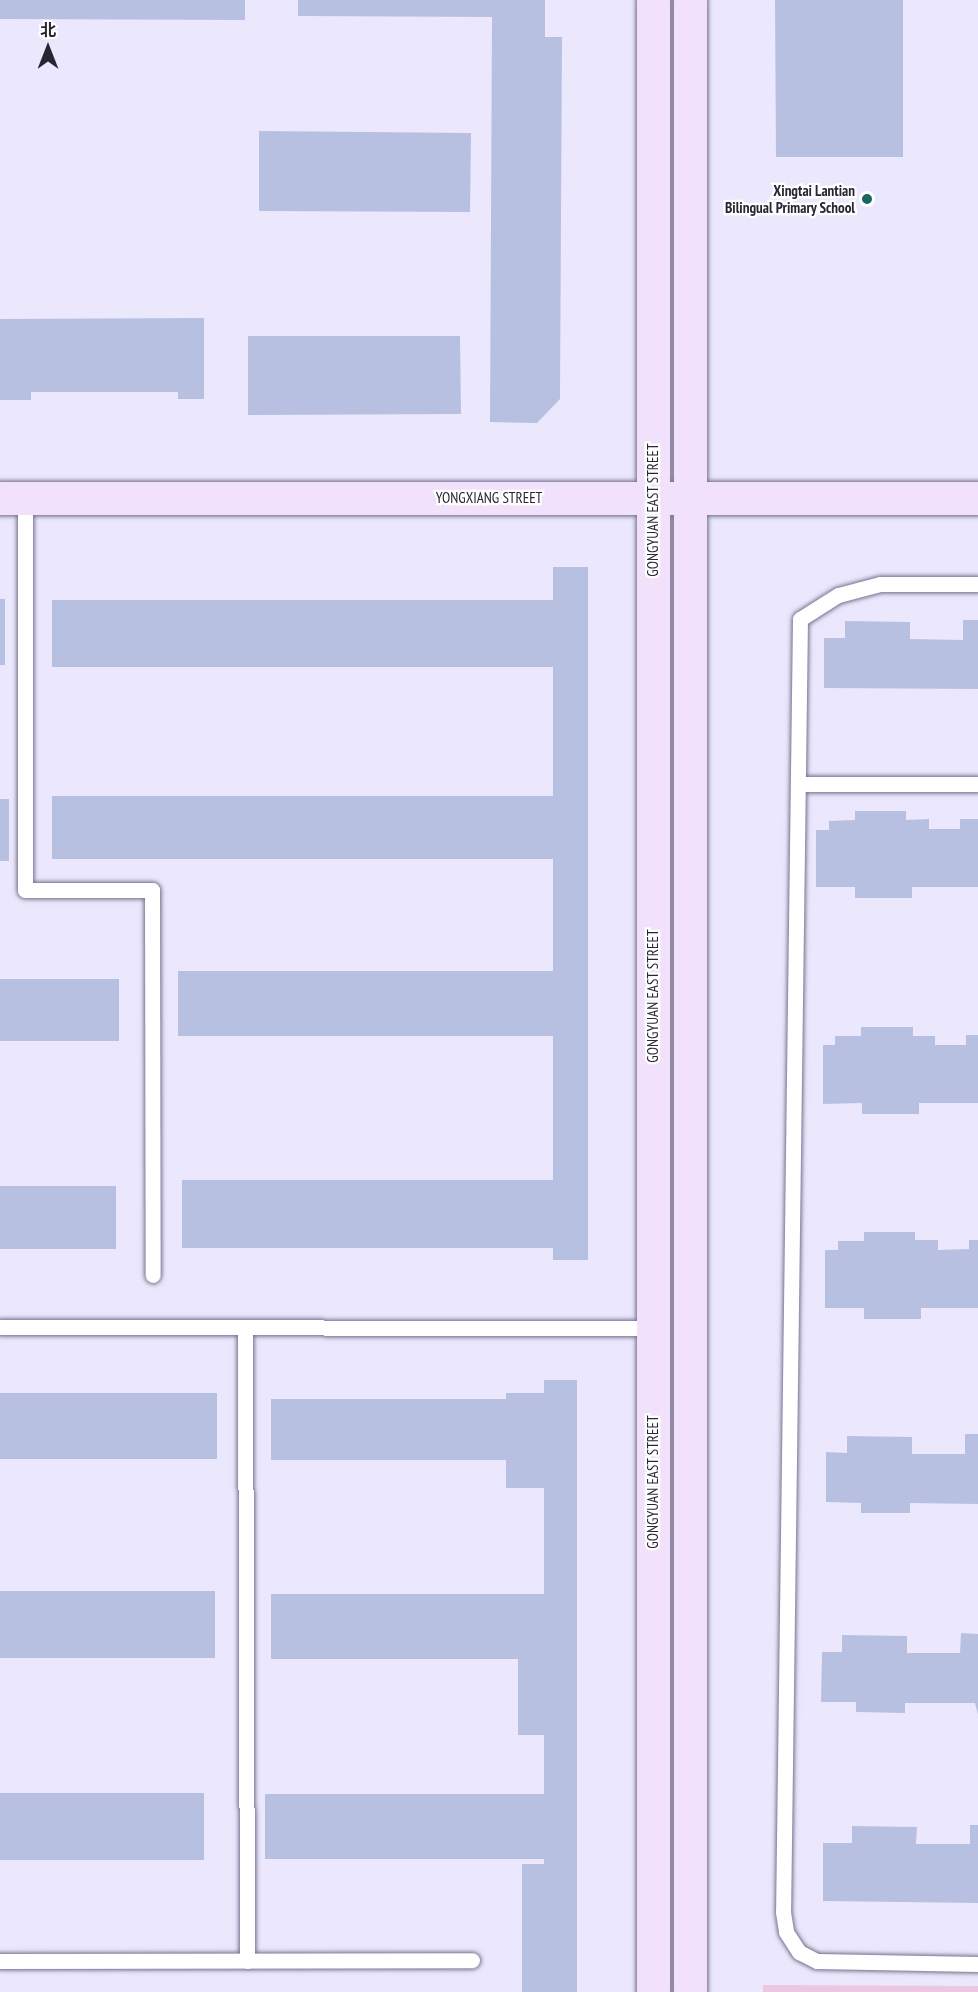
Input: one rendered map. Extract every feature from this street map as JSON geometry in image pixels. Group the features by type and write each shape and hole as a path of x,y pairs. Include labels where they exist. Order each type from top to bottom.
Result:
{"street":[{"name":"GONGYUAN EAST STREET","path":"653,0 653,1992"},
{"path":"690,0 690,1992"},
{"name":"YONGXIANG STREET","path":"12,498 978,498"}],"lane":[{"path":"12,498 25,890 152,890 153,1275"},
{"path":"978,584 880,584 838,595 800,619 783,1912 786,1932 799,1952 817,1961 978,1964"},
{"path":"798,784 978,784"},
{"path":"0,1327 653,1328"},
{"path":"245,1327 247,1961"},
{"path":"0,1961 472,1960"}],"shaded area":[{"path":"763,1985 978,1986 978,1992 763,1992"}],"building":[{"path":"0,0 245,0 245,20 0,19"},
{"path":"298,0 545,0 545,37 562,37 560,399 537,423 490,422 492,17 298,16"},
{"path":"775,0 903,0 903,157 776,157"},
{"path":"259,131 471,133 470,212 259,211"},
{"path":"204,318 204,399 178,399 178,392 31,392 31,400 0,400 0,319"},
{"path":"248,336 460,336 461,414 248,415"},
{"path":"553,567 588,567 588,1260 553,1260 553,1248 182,1248 182,1180 553,1180 553,1036 178,1036 178,971 553,971 553,859 52,859 52,796 553,796 553,667 52,667 52,600 553,600"},
{"path":"0,599 5,599 5,665 0,665"},
{"path":"963,620 978,620 978,689 824,688 824,638 845,638 845,621 910,622 910,639 963,640"},
{"path":"0,799 9,799 9,861 0,861"},
{"path":"855,811 906,811 906,820 929,819 929,829 960,829 960,819 978,819 978,887 912,887 912,898 855,898 855,887 816,887 816,830 829,830 829,821 855,820"},
{"path":"0,979 119,979 119,1041 0,1041"},
{"path":"861,1027 913,1027 913,1036 935,1036 935,1045 966,1045 966,1035 978,1035 978,1103 919,1103 919,1114 862,1114 862,1103 823,1104 823,1045 835,1045 835,1036 861,1036"},
{"path":"0,1186 116,1186 116,1249 0,1249"},
{"path":"864,1232 915,1232 915,1240 938,1240 938,1250 969,1249 969,1240 978,1240 978,1308 921,1308 921,1319 864,1319 864,1308 825,1308 825,1250 838,1250 838,1241 864,1241"},
{"path":"544,1380 577,1380 577,1992 522,1992 522,1864 544,1864 544,1859 265,1859 265,1794 544,1794 544,1735 518,1735 518,1659 271,1659 271,1594 544,1594 544,1488 506,1488 506,1460 271,1460 271,1399 506,1399 506,1393 544,1393"},
{"path":"0,1393 217,1393 217,1459 0,1459"},
{"path":"965,1434 978,1434 978,1504 910,1503 910,1513 861,1513 861,1503 826,1502 826,1452 847,1453 847,1436 912,1437 912,1454 965,1454"},
{"path":"0,1591 215,1591 215,1658 0,1658"},
{"path":"961,1633 978,1634 978,1715 975,1703 905,1703 905,1713 856,1712 856,1702 821,1702 822,1652 842,1652 842,1635 907,1636 907,1653 960,1653"},
{"path":"0,1793 204,1793 204,1860 0,1860"},
{"path":"970,1825 978,1825 978,1903 823,1901 823,1843 852,1843 852,1826 917,1827 916,1844 970,1844"}],"place":[{"name":"Xingtai Lantian Bilingual Primary School","path":"867,199"}]}
